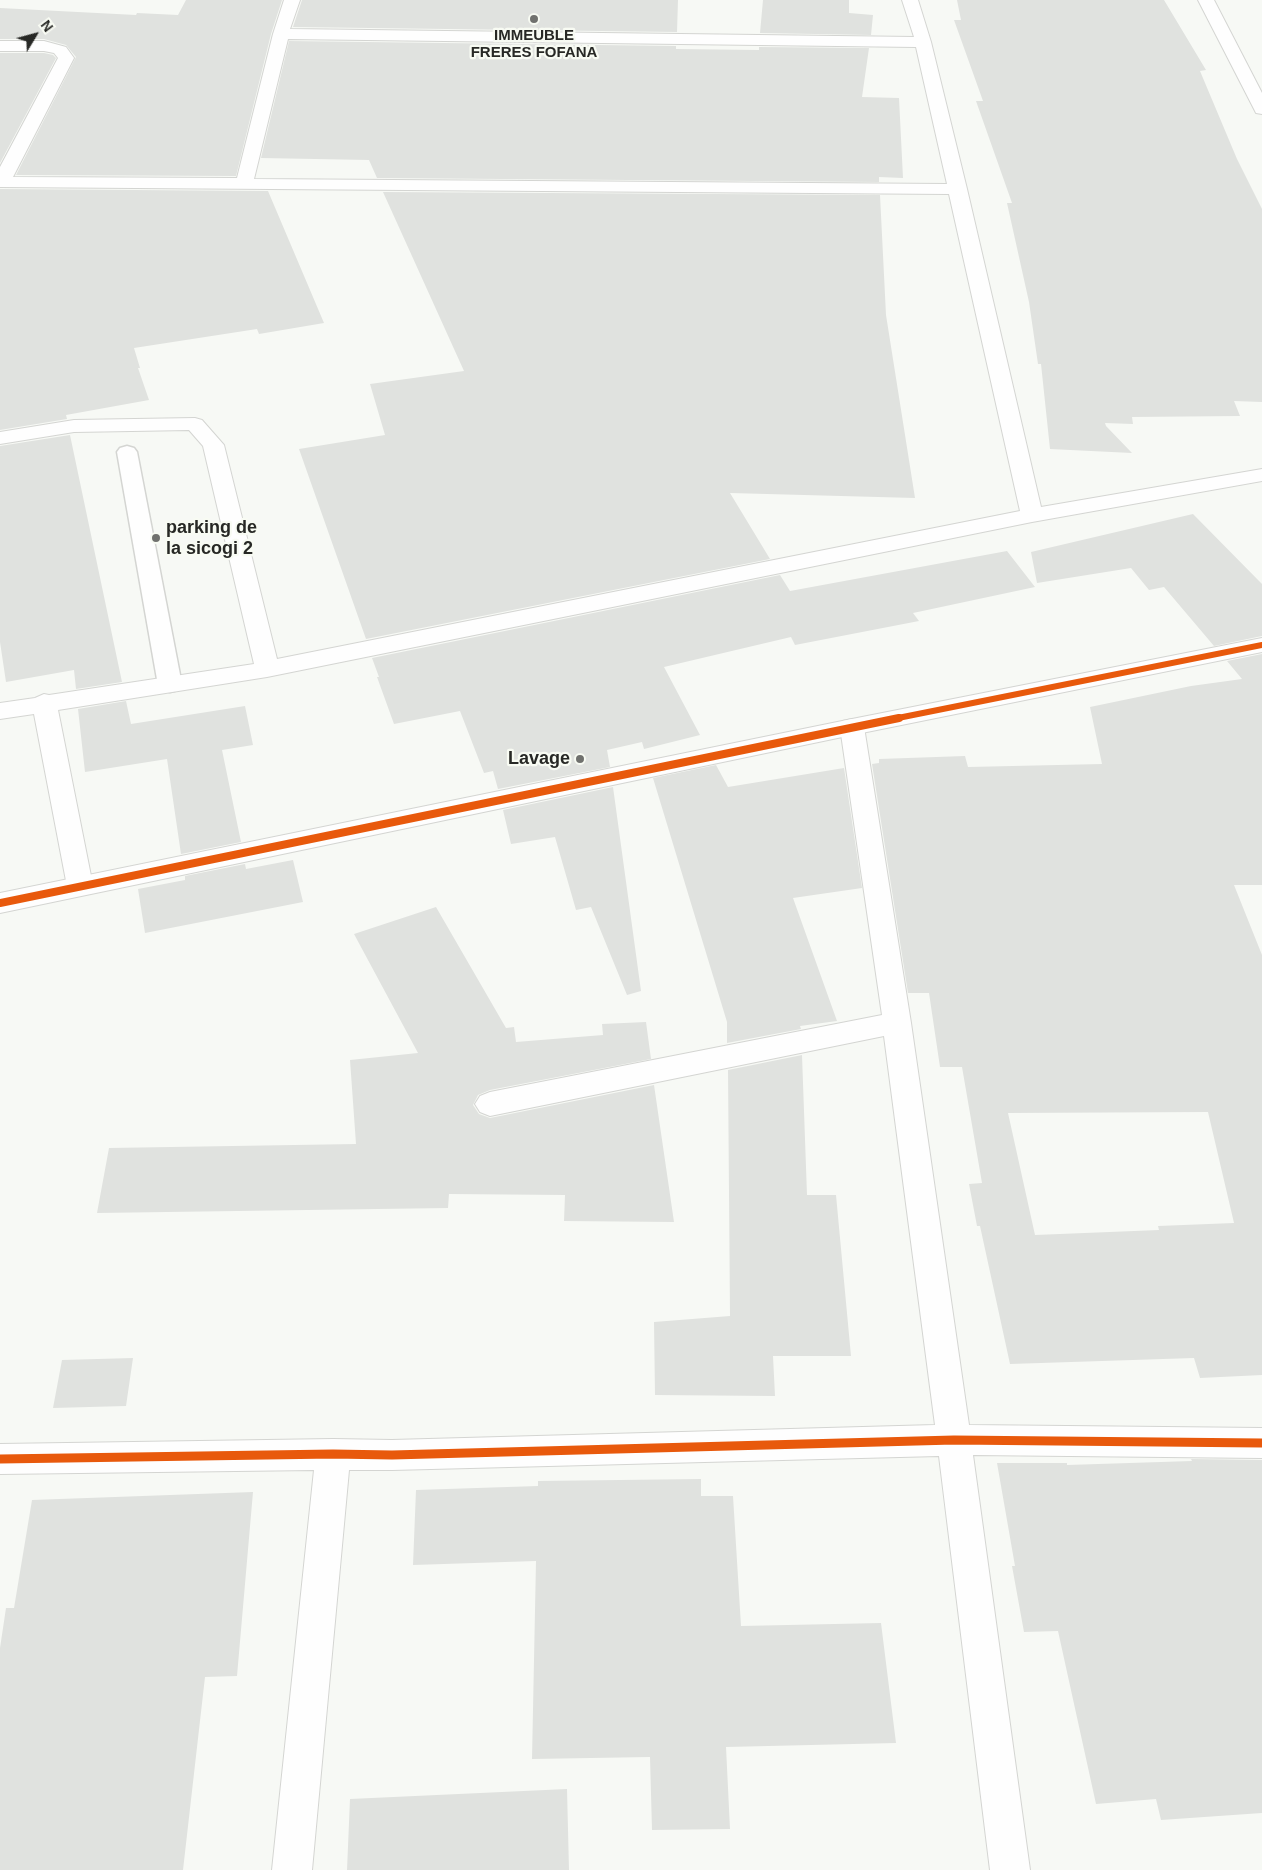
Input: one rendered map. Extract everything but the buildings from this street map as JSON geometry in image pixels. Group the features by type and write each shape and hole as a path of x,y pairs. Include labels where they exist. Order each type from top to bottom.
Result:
{"street":[{"path":"244,184 281,34 292,0"},
{"path":"910,0 923,42 958,189 1032,516"},
{"path":"1206,0 1262,109"},
{"path":"281,34 923,42"},
{"path":"0,46 44,46 60,50 66,58 0,182 958,189"},
{"path":"0,438 74,426 195,424 212,444 267,669"},
{"path":"0,710 44,702 170,686 267,669 1032,516 1262,475"},
{"path":"0,903 852,727 1262,645"},
{"path":"44,702 80,886"},
{"path":"852,727 897,1023 1010,1870"},
{"path":"490,1104 897,1023"},
{"path":"0,1459 333,1454 392,1455 954,1440 1262,1443"},
{"path":"292,1870 333,1454"}],"lane":[{"path":"127,452 170,686"}],"cycle path":[{"path":"0,903 852,727 1262,645"},
{"path":"0,1459 333,1454 392,1455 954,1440 1262,1443"}],"place":[{"name":"IMMEUBLE FRERES FOFANA","path":"534,19"},
{"name":"parking de la sicogi 2","path":"156,538"},
{"name":"Lavage","path":"580,759"}]}
